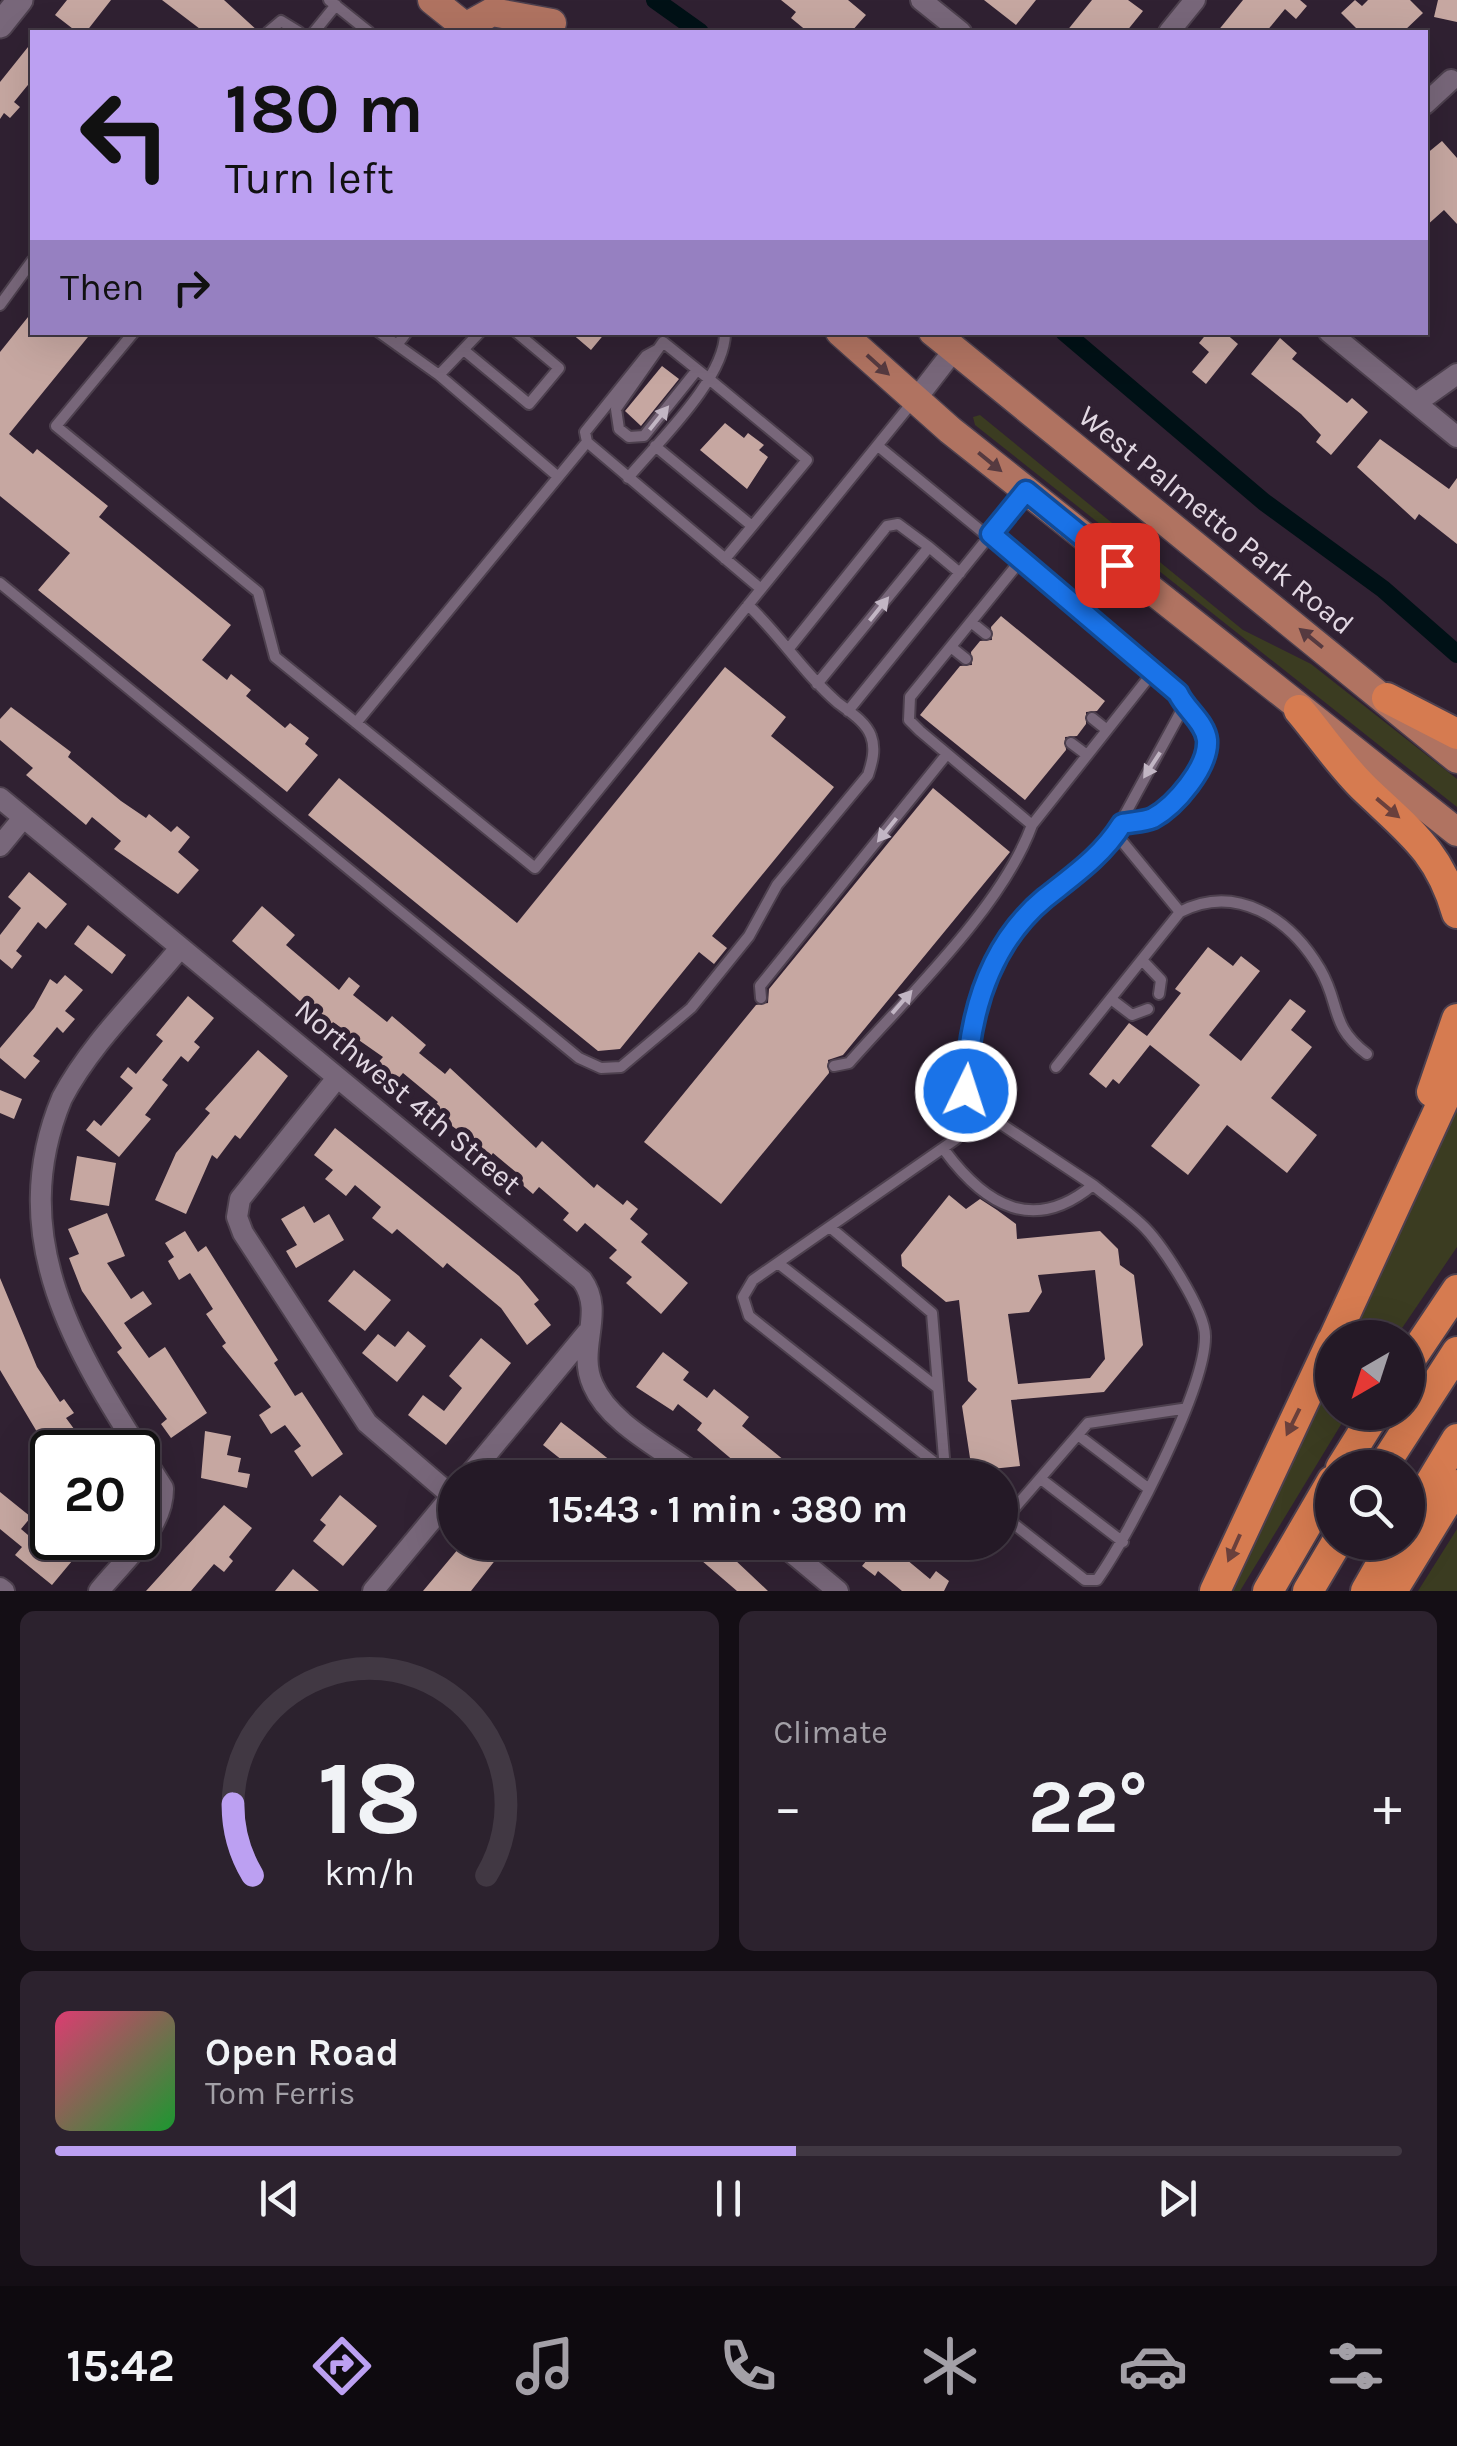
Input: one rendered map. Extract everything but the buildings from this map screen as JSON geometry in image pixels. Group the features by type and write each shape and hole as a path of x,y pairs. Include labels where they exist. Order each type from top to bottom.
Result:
{"highway":[{"path":"1387,698 1457,734"},
{"path":"1300,710 1363,788 1419,837 1443,873 1457,913"},
{"path":"1368,1268 1457,1020"},
{"path":"1342,1320 1457,1072"},
{"path":"1425,1338 1457,1290"},
{"path":"1394,1450 1457,1352"},
{"path":"1215,1591 1315,1377"},
{"path":"1425,1492 1457,1438"},
{"path":"1392,1591 1457,1485"},
{"path":"1268,1591 1315,1511"},
{"path":"1308,1591 1326,1560"},
{"path":"1366,1591 1384,1560"}],"main road":[{"path":"432,0 465,30"},
{"path":"525,0 558,28"},
{"path":"467,30 492,12 558,28"},
{"path":"843,335 1026,491 1457,832"},
{"name":"West Palmetto Park Road","path":"944,341 1387,698 1457,759"}],"street":[{"path":"0,26 20,0"},
{"path":"1171,30 1196,0"},
{"path":"923,1 958,30"},
{"path":"1428,101 1451,80"},
{"path":"1333,335 1457,437"},
{"path":"916,398 944,341"},
{"path":"1416,403 1457,374"},
{"name":"Northwest 4th Street","path":"0,798 582,1280 592,1294 595,1311 587,1333 587,1366 599,1398 677,1460"},
{"path":"0,846 23,818"},
{"path":"98,1591 156,1522 164,1506 163,1488 50,1303 35,1244 35,1183 45,1138 63,1096 180,948"},
{"path":"337,1078 240,1199 237,1217 243,1233 367,1423 438,1482"},
{"path":"482,1460 587,1333"},
{"path":"373,1591 438,1512"},
{"path":"801,1560 838,1591"}],"lane":[{"path":"315,30 333,3 366,30"},
{"path":"270,30 281,21 296,30"},
{"path":"0,304 30,264"},
{"path":"132,335 56,426 258,592 275,658 535,868 916,398"},
{"path":"383,335 556,475"},
{"path":"397,345 405,335"},
{"path":"438,376 477,335"},
{"path":"464,351 529,404 560,368 520,335"},
{"path":"628,478 709,379 722,354 725,335"},
{"path":"661,346 616,409 616,422 629,437 644,436 697,370"},
{"path":"661,346 709,379 807,460 725,559"},
{"path":"661,346 646,356 586,432 587,442 761,589"},
{"path":"356,723 587,442"},
{"path":"655,446 752,526"},
{"path":"878,446 991,534 1178,693 1207,738 1198,768 1169,808 1149,820 1119,829"},
{"path":"848,711 1026,491"},
{"path":"790,646 887,526 898,524 960,573"},
{"path":"817,684 929,547"},
{"path":"1020,560 910,697 907,709 909,720 1032,825"},
{"path":"0,583 579,1058 602,1068 621,1067 637,1057 691,1008 749,936 777,885 868,775 874,756 871,736 817,684 790,646 748,605"},
{"path":"971,622 986,634"},
{"path":"950,647 966,659"},
{"path":"834,1066 849,1063 931,959 1019,860 1032,825 1153,672"},
{"path":"932,1460 750,1316 742,1297 753,1280 956,1140 965,1100 972,1019 981,989 1022,921 1091,862 1119,829 1134,792 1184,706"},
{"path":"1092,718 1107,730"},
{"path":"1071,743 1087,755"},
{"path":"761,998 760,986 845,889 948,754"},
{"path":"1119,829 1180,912"},
{"path":"1056,1067 1180,912 1200,902 1235,899 1271,916 1297,937 1322,971 1345,1037 1367,1054"},
{"path":"1142,960 1161,980 1159,994"},
{"path":"1111,999 1132,1014 1148,1009"},
{"path":"965,1100 1094,1185 1144,1226 1184,1285 1206,1332 1201,1364 1149,1489 1123,1542 1097,1580 1084,1580 1018,1528"},
{"path":"945,1151 965,1178 1008,1208 1037,1213 1072,1202 1094,1185"},
{"path":"830,1228 932,1313 948,1460"},
{"path":"778,1263 938,1388"},
{"path":"1018,1501 1088,1423 1182,1409"},
{"path":"1078,1435 1149,1489"},
{"path":"1040,1479 1123,1542"}],"green space":[{"path":"980,415 1243,630 1311,664 1457,779 1457,807 975,425 973,417"},
{"path":"1457,1102 1457,1247 1408,1320 1356,1320 1414,1204"},
{"path":"1315,1400 1315,1430 1338,1430 1326,1450 1315,1450 1315,1467 1240,1591 1222,1591"},
{"path":"1457,1529 1457,1591 1418,1591"}],"waterway":[{"path":"655,0 697,30"},
{"path":"1068,335 1264,502 1383,589 1457,654"}],"route":[{"path":"966,1091 972,1019 981,989 1022,921 1091,862 1122,824 1149,820 1169,808 1206,753 1207,738 1178,693 991,534 1026,491 1117,565"}]}
